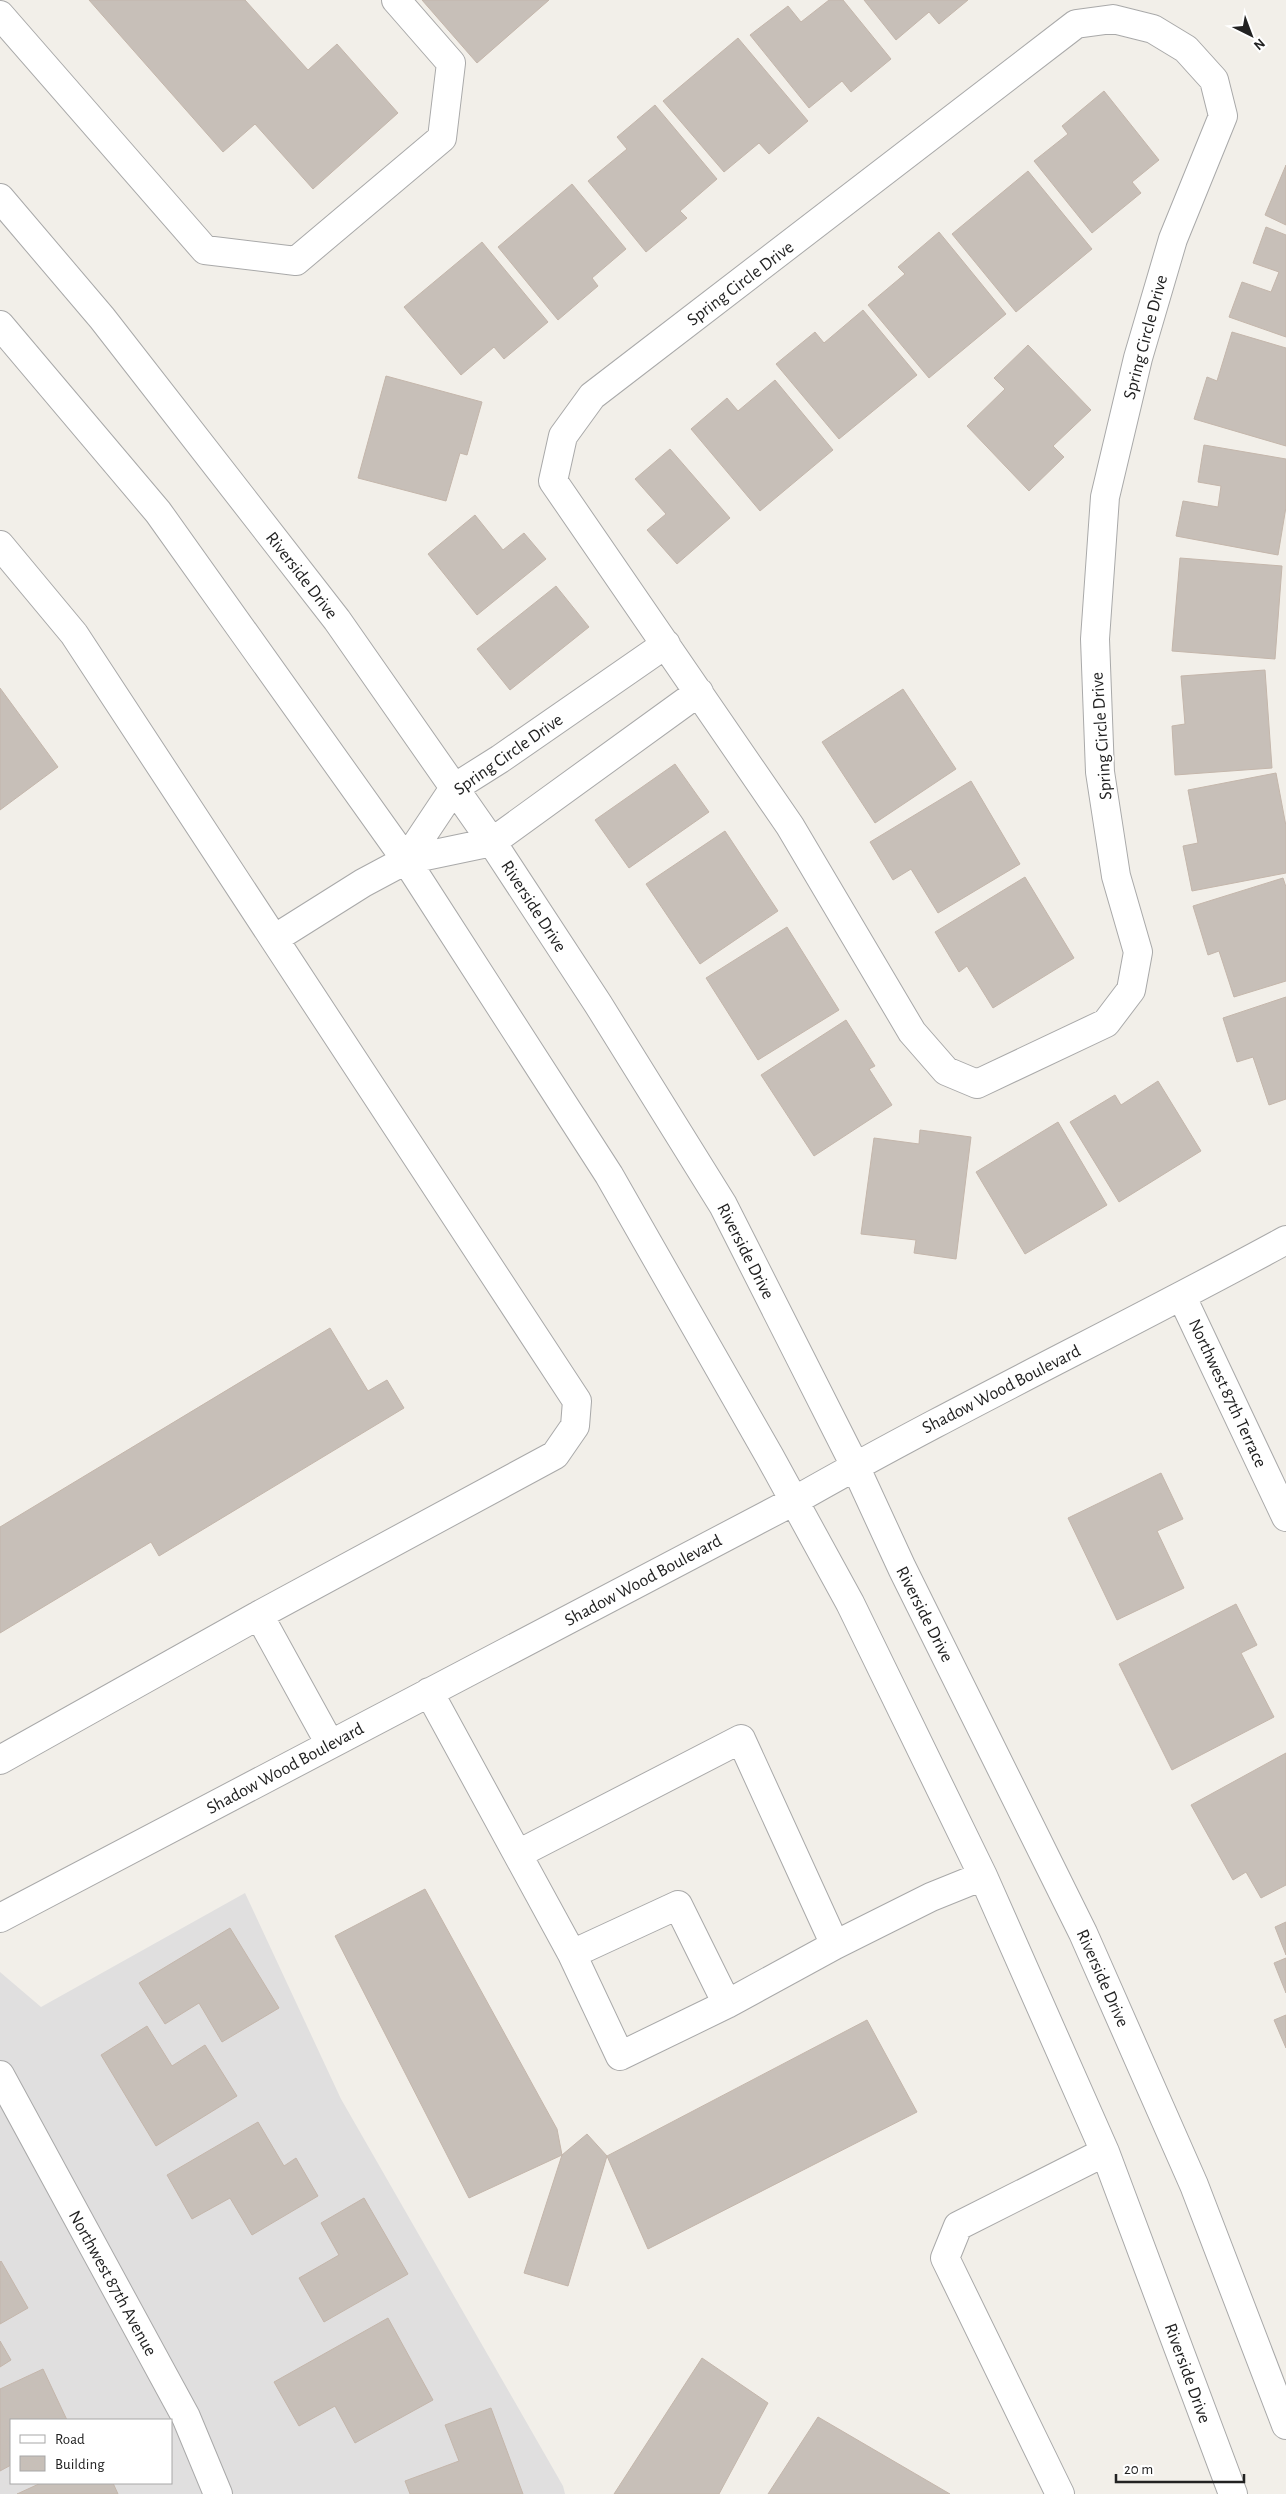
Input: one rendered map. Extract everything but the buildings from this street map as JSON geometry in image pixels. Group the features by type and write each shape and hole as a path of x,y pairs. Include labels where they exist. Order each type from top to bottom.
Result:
{"street":[{"path":"0,15 205,250 296,261 442,138 451,63 396,0"},
{"name":"Spring Circle Drive","path":"1113,19 1153,28 1186,49 1214,80 1223,116 1173,239 1138,358 1105,497 1095,639 1100,772 1116,876 1138,952 1131,990 1106,1023 976,1084 946,1071 912,1032 790,826 666,644 553,481 563,436 592,396 1076,24 1113,19"},
{"name":"Riverside Drive","path":"0,198 102,318 337,620 492,842 598,1004 723,1205 855,1466 902,1568 1083,1932 1194,2185 1286,2424"},
{"name":"Riverside Drive","path":"0,325 158,512 406,860 609,1175 850,1603 983,1876 1106,2152 1233,2494"},
{"path":"0,544 74,634 577,1401 575,1426 556,1455 259,1615 0,1760"},
{"name":"Spring Circle Drive","path":"406,860 454,788 500,759 666,644"},
{"path":"274,939 363,883 406,860 492,842 699,692"},
{"name":"Shadow Wood Boulevard","path":"0,1918 794,1501 916,1432 1182,1297 1286,1240"},
{"name":"Northwest 87th Terrace","path":"1182,1297 1286,1516"},
{"path":"259,1615 330,1744"},
{"path":"429,1692 572,1954 620,2056 727,2004 835,1945 932,1897 983,1876"},
{"path":"518,1854 741,1739 835,1945"},
{"path":"572,1954 678,1905 727,2004"},
{"name":"Northwest 87th Avenue","path":"0,2075 186,2417 218,2494"},
{"path":"1060,2494 945,2258 958,2226 1106,2152"}],"shaded area":[{"path":"245,1893 341,2099 563,2486 565,2494 0,2494 0,1972 41,2007"}]}
